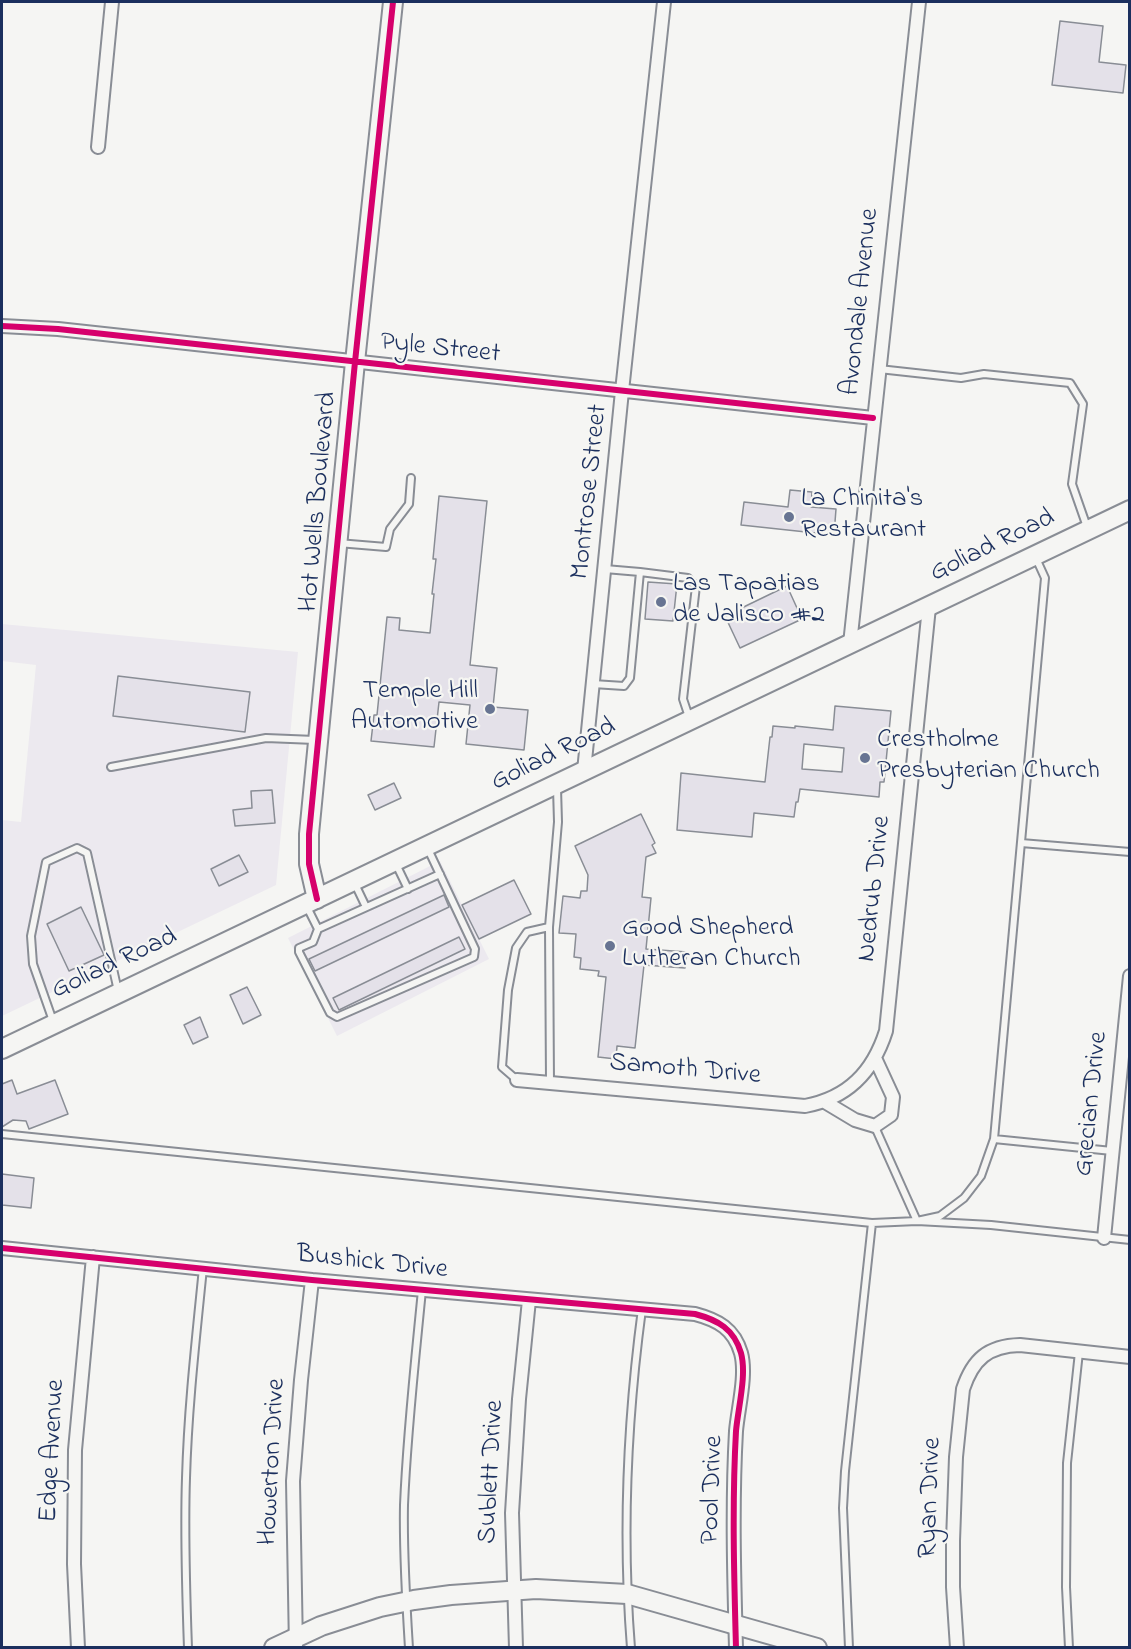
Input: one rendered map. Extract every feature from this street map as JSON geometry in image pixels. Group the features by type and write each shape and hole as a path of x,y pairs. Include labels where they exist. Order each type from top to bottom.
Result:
{"street":[{"path":"98,147 112,2"},
{"name":"Hot Wells Boulevard","path":"312,902 309,834 393,2"},
{"name":"Montrose Street","path":"584,771 664,2"},
{"name":"Avondale Avenue","path":"850,644 919,2"},
{"name":"Pyle Street","path":"2,326 58,329 873,418"},
{"name":"Goliad Road","path":"2,1049 1130,510"},
{"name":"Nedrub Drive","path":"846,1089 865,1072 875,1058 886,1031 929,607"},
{"name":"Grecian Drive","path":"1104,1238 1112,1151 1125,1063 1130,976"},
{"path":"825,1102 855,1120 874,1126 891,1115 893,1097 875,1058"},
{"name":"Samoth Drive","path":"517,1080 805,1106 825,1102 846,1089"},
{"name":"Bushick Drive","path":"2,1248 312,1280 695,1314 711,1318 733,1335"},
{"name":"Edge Avenue","path":"78,1647 74,1564 75,1450 93,1257"},
{"name":"Howerton Drive","path":"296,1642 293,1481 312,1280"},
{"name":"Sublett Drive","path":"516,1647 512,1513 519,1400 529,1300"},
{"name":"Pool Drive","path":"733,1335 742,1356 743,1373 736,1431 733,1542 736,1647"},
{"name":"Ryan Drive","path":"957,1647 953,1587 956,1457 963,1389 967,1379 982,1357 994,1349 1005,1346 1020,1345 1079,1352"},
{"path":"1079,1352 1130,1357"},
{"path":"274,1647 296,1642 321,1626 380,1607 451,1595 536,1589 627,1594 817,1647"}],"lane":[{"path":"879,369 961,378 984,374 1070,383 1083,404 1072,484 1089,530"},
{"path":"337,543 386,547 390,529 409,504 411,478"},
{"path":"917,1221 940,1216 964,1198 981,1176 994,1138 1045,578 1035,556"},
{"path":"604,568 688,578 696,586 683,699 690,721"},
{"path":"593,684 624,686 630,678 640,573"},
{"path":"111,767 266,738 318,740"},
{"path":"550,1083 549,927 558,822 557,784"},
{"path":"1021,843 1130,852"},
{"path":"312,902 318,929 313,942 299,948 299,952 330,1013 337,1017 474,957 475,950 427,847"},
{"path":"54,1024 33,964 31,936 46,862 77,848 87,853 118,993"},
{"path":"395,862 408,889"},
{"path":"318,929 440,874"},
{"path":"354,882 366,907"},
{"path":"517,1080 502,1067 508,990 516,948 527,932 549,927"},
{"path":"874,1126 917,1221"},
{"path":"2,1134 872,1223 917,1221 991,1224 1130,1240"},
{"path":"994,1138 1112,1151"},
{"path":"849,1647 843,1508 845,1471 872,1223"},
{"path":"188,1647 186,1476 194,1352 203,1268"},
{"path":"409,1647 404,1506 409,1421 422,1290"},
{"path":"631,1647 627,1594 626,1520 636,1356 642,1309"},
{"path":"1069,1647 1066,1576 1067,1462 1079,1352"}],"shaded area":[{"path":"2,624 298,652 276,885 2,1016 2,820 21,822 36,665 2,661"},
{"path":"440,861 489,959 337,1036 288,938"}],"building":[{"path":"1060,21 1103,26 1099,62 1126,65 1123,93 1052,85"},
{"name":"La Chinita's Restaurant","path":"790,490 812,492 811,507 836,509 834,535 741,525 744,502 788,507"},
{"path":"439,496 487,501 470,665 497,668 493,707 528,710 524,750 466,744 470,705 439,702 434,747 371,741 374,715 377,715 387,617 400,618 399,630 430,633 436,559 433,559"},
{"name":"Las Tapatias de Jalisco #2","path":"648,582 677,584 673,621 645,619"},
{"path":"787,586 802,619 740,648 725,616"},
{"path":"118,676 250,692 245,732 113,716"},
{"name":"Crestholme Presbyterian Church","path":"835,706 891,711 884,782 880,782 879,797 800,789 794,817 754,813 752,837 677,830 681,773 765,782 773,726 833,730","holes":["804,744 844,748 842,772 802,769"]},
{"path":"394,783 401,798 375,810 368,795"},
{"path":"272,790 275,823 235,826 233,810 252,808 251,791"},
{"name":"Good Shepherd Lutheran Church","path":"641,814 655,843 652,845 656,853 646,857 642,897 651,898 646,949 687,952 685,968 644,965 635,1048 617,1046 616,1059 598,1057 606,977 598,976 599,971 580,969 581,958 574,957 576,934 559,933 563,896 580,898 581,891 587,891 588,875 575,846"},
{"path":"239,855 248,872 219,886 211,869"},
{"path":"514,880 531,914 479,939 462,905"},
{"path":"444,895 449,907 315,971 309,959"},
{"path":"81,907 104,955 69,971 47,924"},
{"path":"459,937 465,949 339,1010 333,998"},
{"path":"247,987 261,1015 243,1024 230,995"},
{"path":"200,1017 208,1037 193,1044 184,1025"},
{"path":"12,1080 17,1094 55,1080 68,1114 29,1129 26,1121 13,1120 2,1127 2,1084"},
{"path":"2,1174 34,1178 31,1208 2,1205"}],"cycle path":[{"path":"317,899 309,864 309,834 393,2"},
{"path":"2,326 58,329 873,418"},
{"path":"2,1248 312,1280 695,1314 711,1319 724,1327 734,1338 743,1362 743,1381 736,1431 734,1485 736,1648"}],"place":[{"name":"La Chinita's Restaurant","path":"789,517"},
{"name":"Las Tapatias de Jalisco #2","path":"661,602"},
{"name":"Temple Hill Automotive","path":"490,709"},
{"name":"Crestholme Presbyterian Church","path":"865,758"},
{"name":"Good Shepherd Lutheran Church","path":"610,946"}]}
